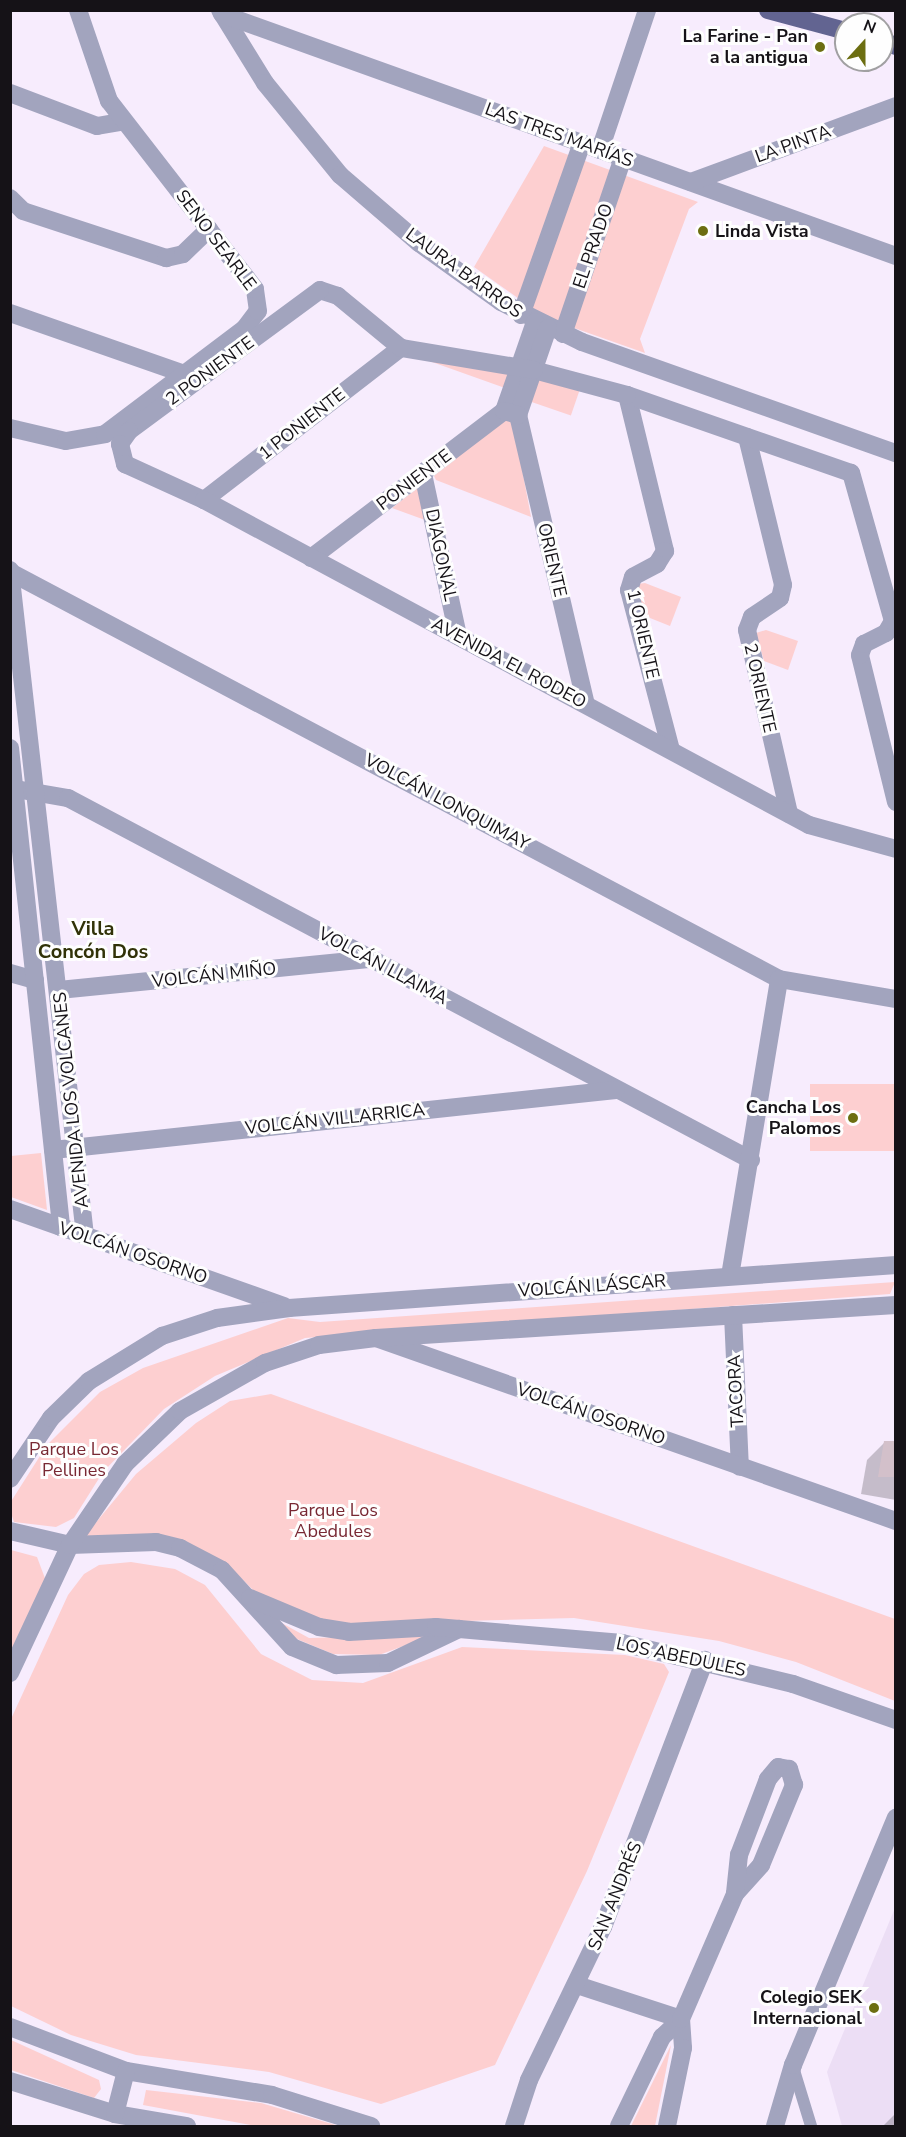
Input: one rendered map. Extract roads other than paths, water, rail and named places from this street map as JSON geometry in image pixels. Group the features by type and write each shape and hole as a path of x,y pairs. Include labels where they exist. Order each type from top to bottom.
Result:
{"main road":[{"path":"768,10 834,28"},
{"path":"812,10 834,20"}],"street":[{"name":"SENO SEARLE","path":"10,428 66,441 92,438 117,427 251,324 258,311 255,289 109,100 78,10"},
{"path":"600,150 648,10"},
{"name":"LAS TRES MARÍAS","path":"221,12 896,256"},
{"name":"LAURA BARROS","path":"221,12 265,83 340,175 419,243 542,325 890,447"},
{"path":"10,93 97,126 124,121"},
{"name":"LA PINTA","path":"691,182 896,106"},
{"name":"EL PRADO","path":"542,325 582,143"},
{"name":"EL PRADO","path":"511,413 542,325 623,158"},
{"path":"10,198 23,211 166,258 183,254 209,229"},
{"name":"2 PONIENTE","path":"125,464 120,444 129,431 320,290 338,296 401,348"},
{"path":"10,313 184,374"},
{"path":"401,348 526,369 627,395 851,473 893,621 886,633 864,644 860,655 896,802"},
{"name":"1 PONIENTE","path":"204,500 401,348"},
{"name":"1 ORIENTE","path":"627,395 665,551 657,564 633,577 629,590 671,750"},
{"name":"PONIENTE","path":"311,558 423,474 511,413"},
{"name":"ORIENTE","path":"511,413 586,704"},
{"name":"2 ORIENTE","path":"747,437 783,585 780,598 752,617 747,630 789,814"},
{"name":"AVENIDA EL RODEO","path":"125,464 204,500 789,814 847,840 896,849"},
{"name":"DIAGONAL","path":"423,474 458,636"},
{"name":"AVENIDA LOS VOLCANES","path":"11,572 38,792 85,1236"},
{"name":"VOLCÁN LONQUIMAY","path":"11,572 779,979 896,999"},
{"name":"AVENIDA LOS VOLCANES","path":"10,748 62,1227"},
{"name":"VOLCÁN LLAIMA","path":"13,788 68,798 750,1160"},
{"name":"VOLCÁN MIÑO","path":"59,990 368,959"},
{"path":"10,973 36,980"},
{"path":"730,1276 779,979"},
{"name":"VOLCÁN VILLARRICA","path":"53,1150 616,1090"},
{"name":"VOLCÁN OSORNO","path":"10,1209 289,1308"},
{"name":"VOLCÁN LÁSCAR","path":"10,1479 51,1418 128,1354 198,1323 289,1308 896,1265"},
{"path":"10,1673 70,1545 125,1464 180,1411 265,1363 319,1345 376,1338 894,1305"},
{"name":"TACORA","path":"733,1315 740,1467"},
{"name":"VOLCÁN OSORNO","path":"376,1338 896,1521"},
{"name":"LOS ABEDULES","path":"10,1531 70,1545 156,1542 180,1548 222,1570 250,1598 292,1647 336,1665 388,1663 459,1629"},
{"name":"LOS ABEDULES","path":"250,1598 319,1627 349,1632 459,1629 622,1643 705,1660 896,1720"},
{"name":"SAN ANDRÉS","path":"514,2127 529,2080 576,1985 705,1660"},
{"path":"619,2127 662,2037 681,2019 735,1894 740,1855 768,1779 778,1767 789,1769 794,1785 761,1865 735,1894"},
{"path":"775,2127 793,2065 896,1818"},
{"path":"576,1985 681,2019"},
{"path":"667,2127 683,2048 681,2019"},
{"path":"10,2027 126,2071 272,2095 371,2127"},
{"path":"115,2114 126,2071"},
{"path":"10,2081 115,2114 187,2127"}],"lane":[{"path":"793,2065 811,2127"}],"place":[{"name":"La Farine - Pan a la antigua","path":"820,47"},
{"name":"Linda Vista","path":"703,231"},
{"name":"Cancha Los Palomos","path":"853,1118"},
{"name":"Colegio SEK Internacional","path":"874,2008"}],"district":[{"name":"Villa Concón Dos","path":"93,940"}],"park label":[{"name":"Parque Los Pellines","path":"74,1460"},
{"name":"Parque Los Abedules","path":"333,1522"}]}
